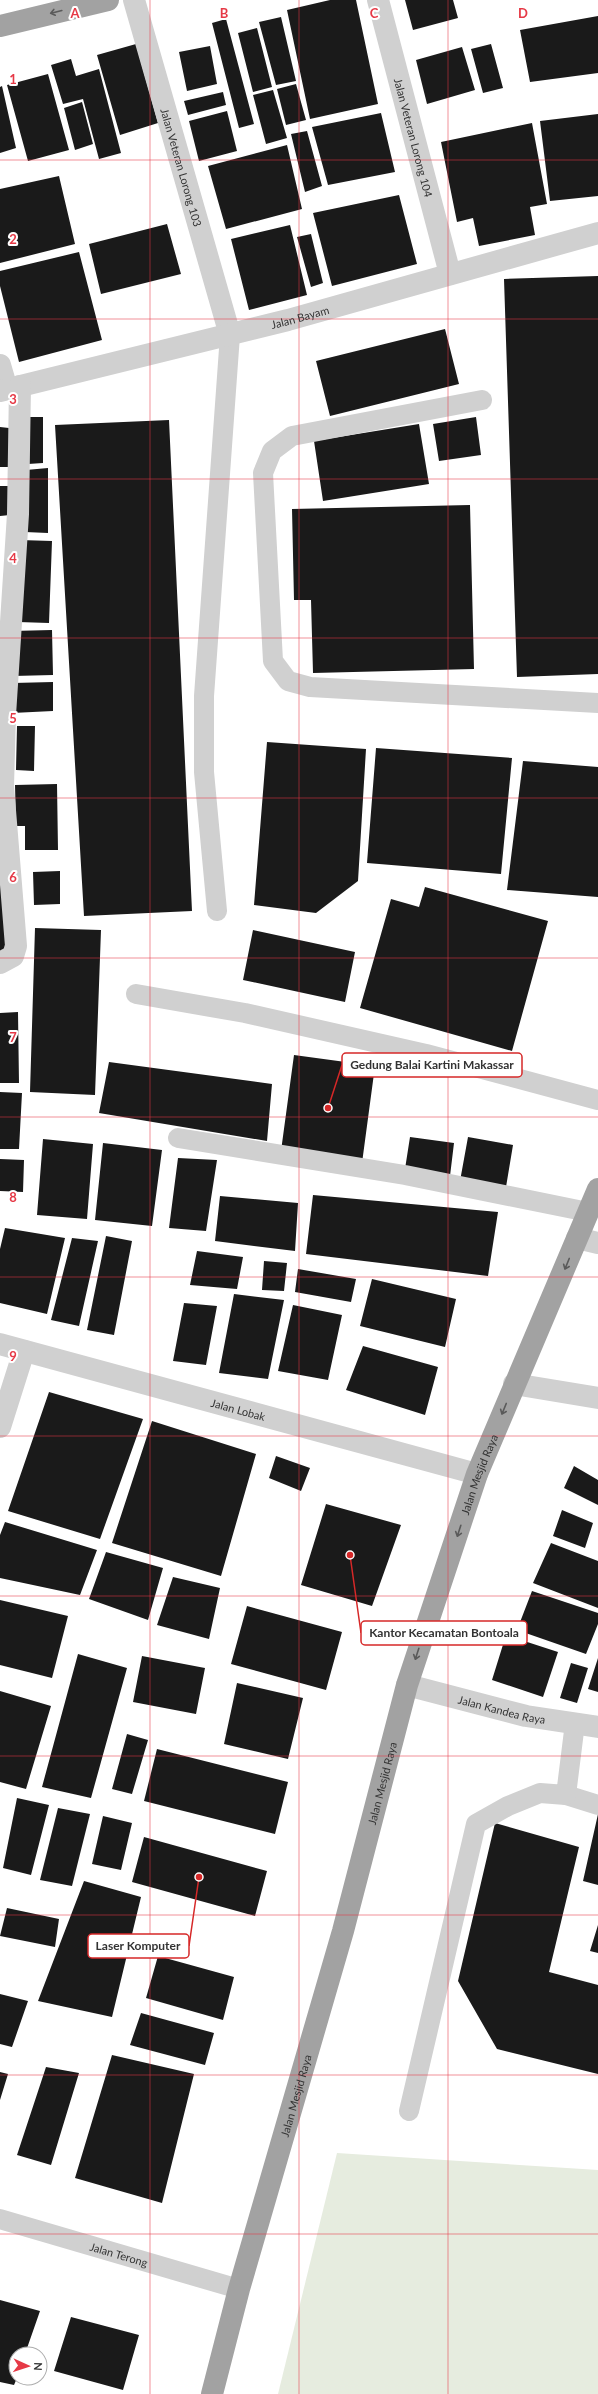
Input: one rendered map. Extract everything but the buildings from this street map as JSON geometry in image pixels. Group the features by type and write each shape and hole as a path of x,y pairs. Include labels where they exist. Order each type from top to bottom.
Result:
{"highway":[{"path":"0,26 108,0"},
{"name":"Jalan Mesjid Raya","path":"212,2394 239,2289 343,1931 407,1685 477,1474 514,1384 557,1290 598,1189"}],"street":[{"name":"Jalan Veteran Lorong 103","path":"134,0 230,335"},
{"name":"Jalan Veteran Lorong 104","path":"378,0 450,274"},
{"name":"Jalan Bayam","path":"9,389 230,335 598,233"},
{"path":"0,365 9,389 17,529 5,715 3,786 16,946 13,956 0,963"},
{"path":"577,1238 598,1243"},
{"name":"Jalan Lobak","path":"0,1344 477,1474"},
{"path":"0,1427 24,1351"},
{"path":"514,1384 598,1398"},
{"name":"Jalan Kandea Raya","path":"407,1685 526,1716 598,1727"}],"lane":[{"path":"217,911 204,772 204,696 230,335"},
{"path":"482,400 292,436 272,451 263,473 273,661 288,680 310,687 598,703"},
{"path":"136,994 245,1012 426,1054 598,1100"},
{"path":"178,1138 405,1174 588,1212"},
{"path":"566,1794 575,1723"},
{"path":"409,2111 476,1824 508,1806 540,1793 566,1794 598,1805"},
{"name":"Jalan Terong","path":"0,2219 239,2289"}],"shaded area":[{"path":"337,2153 598,2170 598,2394 278,2394"}],"place":[{"name":"Gedung Balai Kartini Makassar","path":"328,1108"},
{"name":"Kantor Kecamatan Bontoala","path":"350,1555"},
{"name":"Laser Komputer","path":"199,1877"}]}
